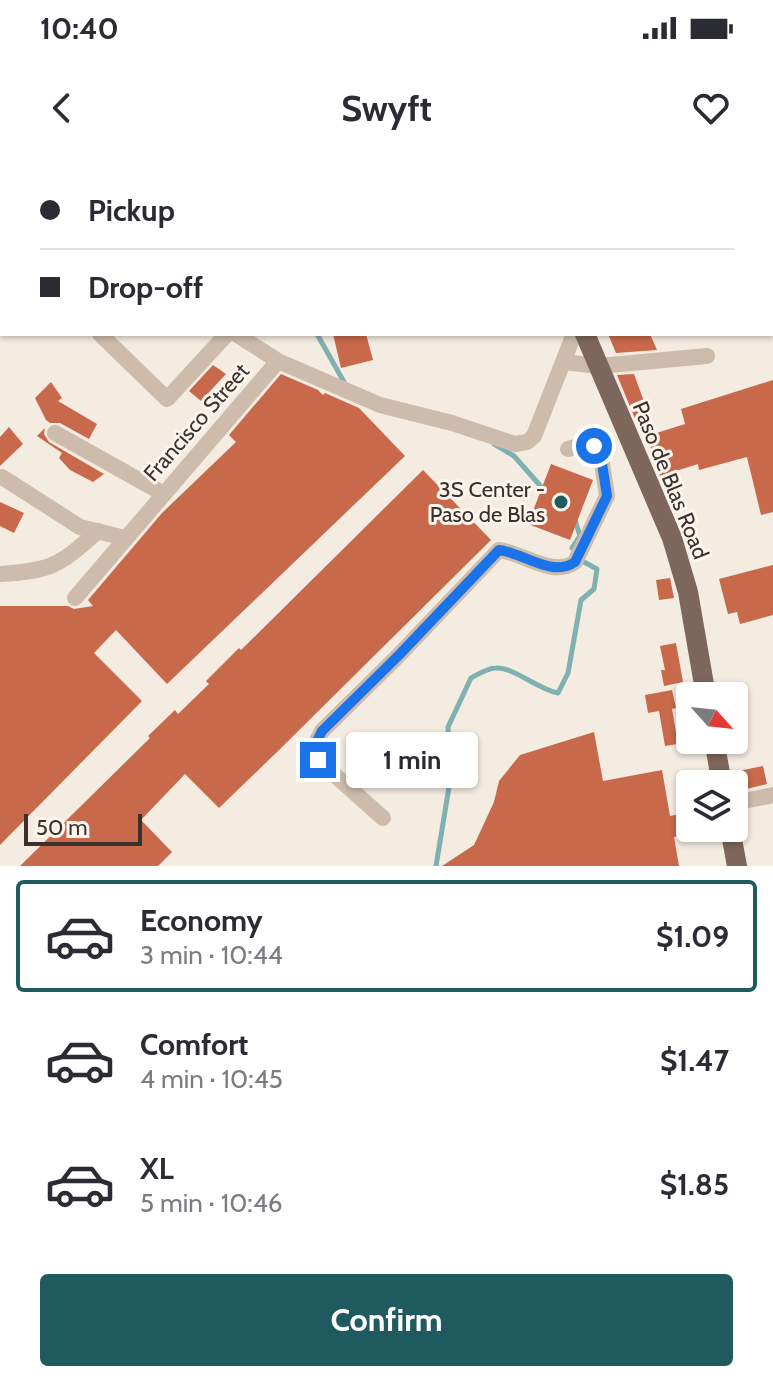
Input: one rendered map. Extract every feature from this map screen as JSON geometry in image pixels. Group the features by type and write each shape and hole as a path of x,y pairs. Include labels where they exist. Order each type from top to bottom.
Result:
{"main road":[{"name":"Paso de Blas Road","path":"586,336 672,538 688,592 704,682"},
{"path":"733,842 737,866"}],"street":[{"path":"102,336 167,399 225,336"},
{"path":"239,336 278,361"},
{"name":"Francisco Street","path":"75,598 278,361 380,405 452,423 515,444 527,442 534,436 573,336"},
{"path":"563,362 599,366 707,356"},
{"path":"55,433 164,494"},
{"path":"383,818 318,760 313,749 322,731 499,550 556,569 567,568 575,562 607,496 600,450 583,445 568,449"},
{"path":"2,477 80,527 125,538"},
{"path":"0,574 33,572 51,567 66,559 98,531"},
{"path":"748,800 773,795"}],"building":[{"path":"333,336 367,336 373,360 341,368"},
{"path":"609,336 651,336 657,350 616,353"},
{"path":"213,365 226,374 201,401 189,391"},
{"path":"281,374 323,395 325,393 359,408 405,456 167,684 116,630 94,653 142,701 0,845 0,606 68,606 74,609 93,606 88,600 162,513 236,442 229,435"},
{"path":"634,374 651,421 638,426 617,375"},
{"path":"773,380 773,512 761,515 747,457 699,470 698,464 660,476 647,436 685,424 681,409"},
{"path":"51,382 62,398 58,401 97,424 89,439 60,423 46,420 35,398"},
{"path":"9,427 23,444 0,466 0,437"},
{"path":"45,428 44,434 49,442 104,474 93,482 70,470 59,458 62,453 37,436"},
{"name":"3S Center - Paso de Blas","path":"551,464 593,480 570,540 528,524"},
{"path":"423,470 491,540 276,753 219,808 185,774 141,820 172,852 158,866 20,866 150,738 148,736 175,710 178,714 209,684 206,681 239,648 241,650"},
{"path":"0,502 24,513 14,533 0,526"},
{"path":"773,565 773,615 740,624 737,612 728,614 719,579"},
{"path":"670,578 674,598 659,600 656,580"},
{"path":"676,643 683,682 664,686 661,670 665,670 660,646"},
{"path":"672,690 676,708 672,709 676,744 665,746 659,711 648,713 645,695"},
{"path":"594,732 603,781 662,770 670,816 676,815 674,837 679,866 442,866 474,845 494,802 499,781 520,755"},
{"path":"763,766 767,784 748,789 748,770 743,770"}],"waterway":[{"path":"318,336 344,382"},
{"path":"494,444 514,456 545,491"},
{"path":"572,548 580,536 575,520"},
{"path":"436,866 450,781 448,727 471,678 490,669 503,669 558,693 568,673 581,600 594,589 597,569 584,562"}],"place":[{"name":"3S Center - Paso de Blas","path":"561,502"}],"route":[{"path":"318,760 313,749 322,731 499,550 510,551 556,569 567,568 575,562 607,496 600,450 594,446"}]}
